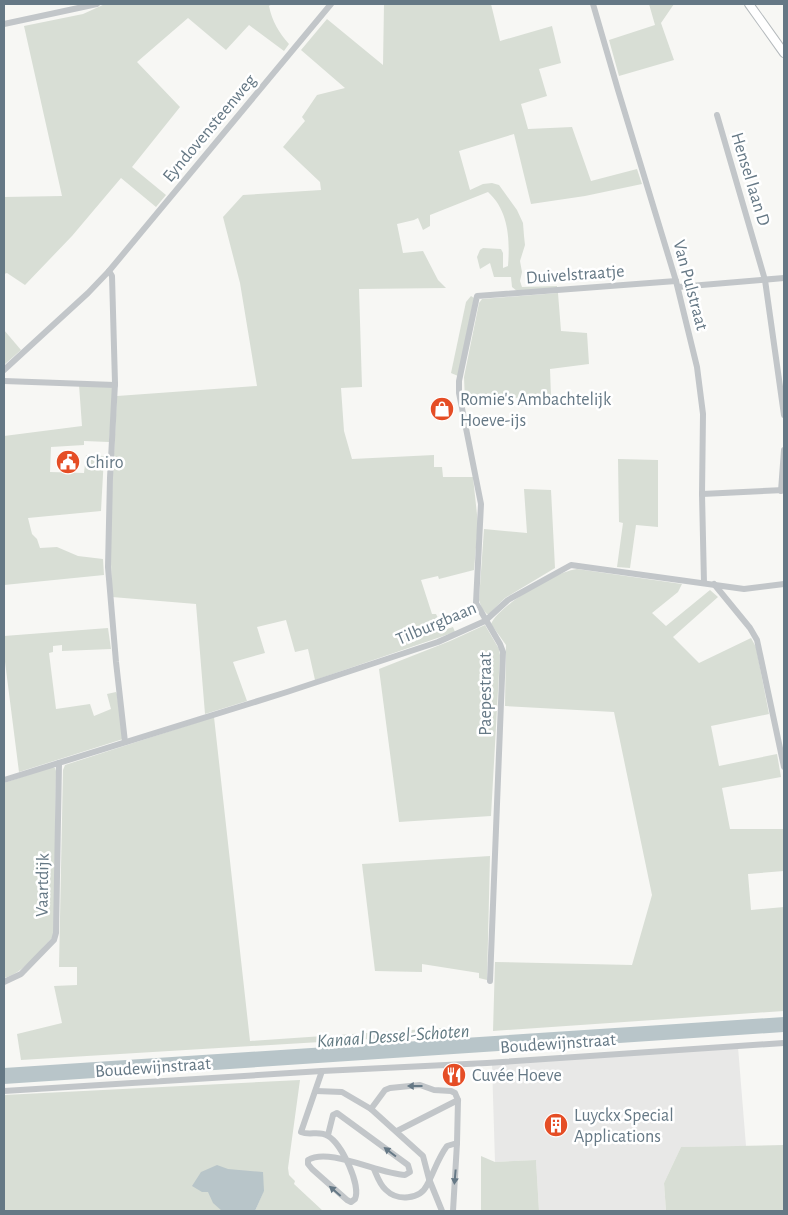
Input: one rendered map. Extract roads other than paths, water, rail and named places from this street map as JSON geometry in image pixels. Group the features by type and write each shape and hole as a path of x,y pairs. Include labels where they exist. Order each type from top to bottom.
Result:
{"main road":[{"path":"749,4 784,53"}],"street":[{"path":"4,24 97,4"},
{"name":"Eyndovensteenweg","path":"4,370 88,294 109,271 331,4"},
{"name":"Van Pulstraat","path":"593,4 677,284 697,367 703,414 704,583"},
{"name":"Hensel laan D","path":"717,115 765,280 784,415"},
{"path":"109,271 112,276 114,385 108,567 125,742"},
{"name":"Duivelstraatje","path":"477,296 784,278"},
{"name":"Paepestraat","path":"477,296 459,393 481,504 476,603 503,652 490,981"},
{"path":"4,381 114,385"},
{"path":"702,494 783,490 784,450"},
{"name":"Tilburgbaan","path":"4,780 438,642 485,621 508,600 571,565 744,589 784,584"},
{"path":"714,584 750,628 757,640 784,767"},
{"name":"Vaartdijk","path":"4,982 22,974 54,940 56,933 59,763"},
{"name":"Boudewijnstraat","path":"4,1091 322,1071 488,1063 784,1043"},
{"path":"322,1071 302,1132 306,1134 316,1132 328,1135 337,1144 346,1159 357,1193 355,1199 351,1202 347,1200 327,1184 308,1164 308,1160 313,1156 346,1159 374,1169 400,1175 410,1172 408,1165 337,1113 331,1119 328,1135"},
{"path":"371,1109 385,1090 390,1088 420,1085 434,1090 452,1091 455,1093 458,1100 453,1211"},
{"path":"316,1092 342,1092 371,1109 397,1131 423,1156 429,1179 442,1211"},
{"path":"397,1131 458,1100"},
{"path":"374,1169 386,1190 402,1198 412,1197 420,1193 427,1186 447,1146 457,1143"}],"place":[{"name":"Romie's Ambachtelijk Hoeve-ijs","path":"442,409"},
{"name":"Chiro","path":"68,462"},
{"name":"Cuvée Hoeve","path":"454,1075"},
{"name":"Luyckx Special Applications","path":"556,1125"}],"water label":[{"name":"Kanaal Dessel-Schoten","path":"393,1035"}]}
